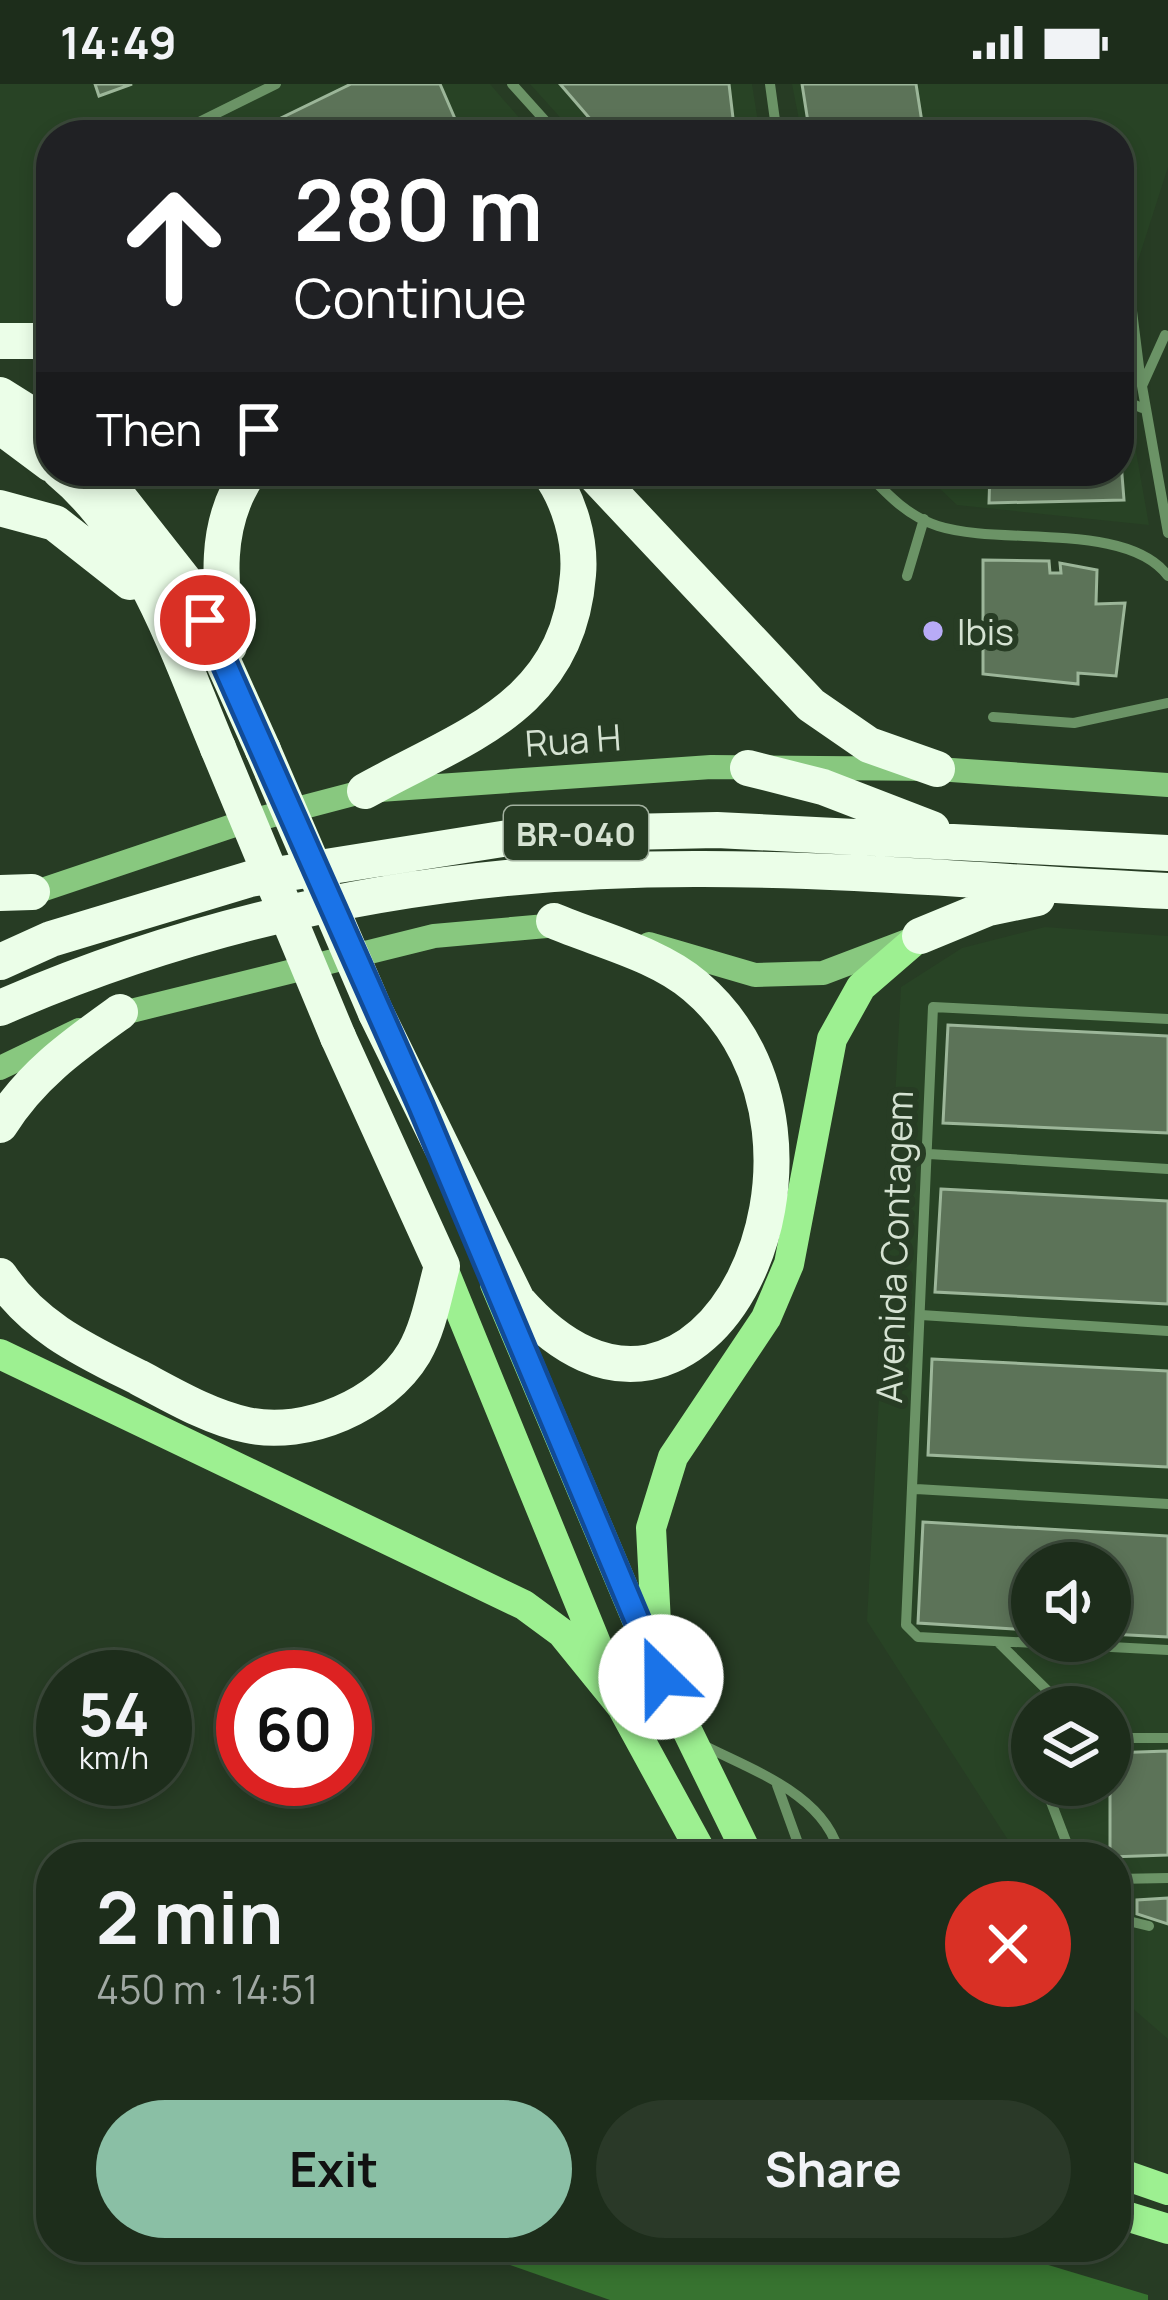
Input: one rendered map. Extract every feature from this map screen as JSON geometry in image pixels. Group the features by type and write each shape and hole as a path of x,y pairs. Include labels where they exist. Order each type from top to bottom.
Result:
{"highway":[{"path":"0,341 36,341"},
{"path":"0,395 36,418"},
{"path":"0,426 36,453"},
{"path":"0,1276 17,1301 62,1338 214,1414 248,1426 279,1427 317,1421 351,1407 395,1378 424,1333 442,1266 338,1037 158,607 101,514 74,486"},
{"path":"110,486 190,588 376,1013 517,1300 540,1327 570,1348 603,1359 655,1360 711,1330 735,1300 764,1232 772,1153 767,1110 751,1064 695,986 554,921"},
{"path":"235,685 219,575 223,530 243,486"},
{"path":"365,791 526,698 559,656 571,621 579,560 575,532 555,486"},
{"path":"605,486 811,705 869,745 938,769"},
{"path":"0,508 55,524 90,546 158,607"},
{"path":"748,768 823,787 909,822 987,844"},
{"name":"BR-040","path":"0,962 51,939 250,879 533,834 717,830 1168,853"},
{"name":"BR-040","path":"0,1008 60,982 250,919 417,888 532,876 704,868 1168,891"},
{"path":"920,936 988,908 1088,888"},
{"path":"0,1125 55,1058 120,1012"}],"main road":[{"name":"Rua H","path":"11,897 232,826 365,791 748,768 938,769 1168,785"},
{"path":"0,1068 120,1012 434,937 554,921 755,975 823,973 920,936"},
{"path":"661,1677 651,1528 674,1457 766,1318 789,1264 832,1039 861,986 920,936"},
{"path":"421,1106 661,1677 742,1842"},
{"path":"442,1266 622,1706 696,1842"},
{"path":"0,1354 524,1605 562,1633 622,1706"},
{"path":"1131,2175 1168,2190"},
{"path":"1131,2218 1168,2229"}],"lane":[{"path":"203,120 276,84"},
{"path":"512,84 544,120"},
{"path":"770,84 775,120"},
{"path":"1134,324 1142,407 1168,533"},
{"path":"1142,386 1165,335"},
{"path":"1134,404 1142,407"},
{"path":"879,486 900,508 940,527 1120,548 1156,560 1168,576"},
{"path":"907,576 924,520"},
{"path":"993,717 1074,723 1168,703"},
{"name":"Avenida Contagem","path":"1168,1018 933,1007 908,1630 918,1637 1168,1650"},
{"path":"929,1154 1168,1168"},
{"path":"921,1315 1168,1331"},
{"path":"916,1489 1168,1504"},
{"path":"998,1642 1043,1686"},
{"path":"1131,1738 1168,1738"},
{"path":"691,1739 776,1781 830,1826 835,1842"},
{"path":"776,1781 797,1842"},
{"path":"1053,1806 1067,1842"},
{"path":"1131,1879 1168,1878"},
{"path":"1131,1922 1149,1926"},
{"path":"1131,2171 1168,2177"}],"shaded area":[{"path":"0,84 490,84 521,120 36,120 36,328 0,329"},
{"path":"530,84 752,84 758,120 562,120"},
{"path":"792,84 1168,84 1168,167 1134,273 1134,120 799,120"},
{"path":"1134,440 1149,525 957,505 937,486 1134,486"},
{"path":"1045,927 1168,936 1168,2039 1131,2007 1131,1842 1009,1842 867,1621 901,987 962,948"}],"green space":[{"path":"501,2262 1039,2262 1148,2295 1148,2300 610,2300"}],"building":[{"path":"95,84 132,84 99,96"},
{"path":"351,84 440,84 456,120 277,120"},
{"path":"560,84 729,84 733,120 591,120"},
{"path":"802,84 916,84 922,120 808,120"},
{"path":"990,486 1123,486 1124,500 989,503"},
{"path":"983,560 1049,561 1050,573 1061,573 1060,563 1097,570 1096,604 1125,603 1116,676 1078,673 1078,684 983,674"},
{"path":"948,1025 1168,1036 1168,1133 943,1123"},
{"path":"941,1189 1168,1201 1168,1304 935,1292"},
{"path":"932,1359 1168,1371 1168,1467 928,1455"},
{"path":"923,1522 1168,1536 1168,1637 1131,1635 1131,1542 1011,1542 1011,1629 918,1623"},
{"path":"1168,1751 1168,1855 1131,1856 1131,1842 1110,1842 1110,1806 1131,1806 1131,1752"},
{"path":"1168,1898 1168,1924 1137,1914 1137,1900"}],"place":[{"name":"Ibis","path":"933,631"}],"route":[{"path":"205,620 421,1106 661,1677"}]}
